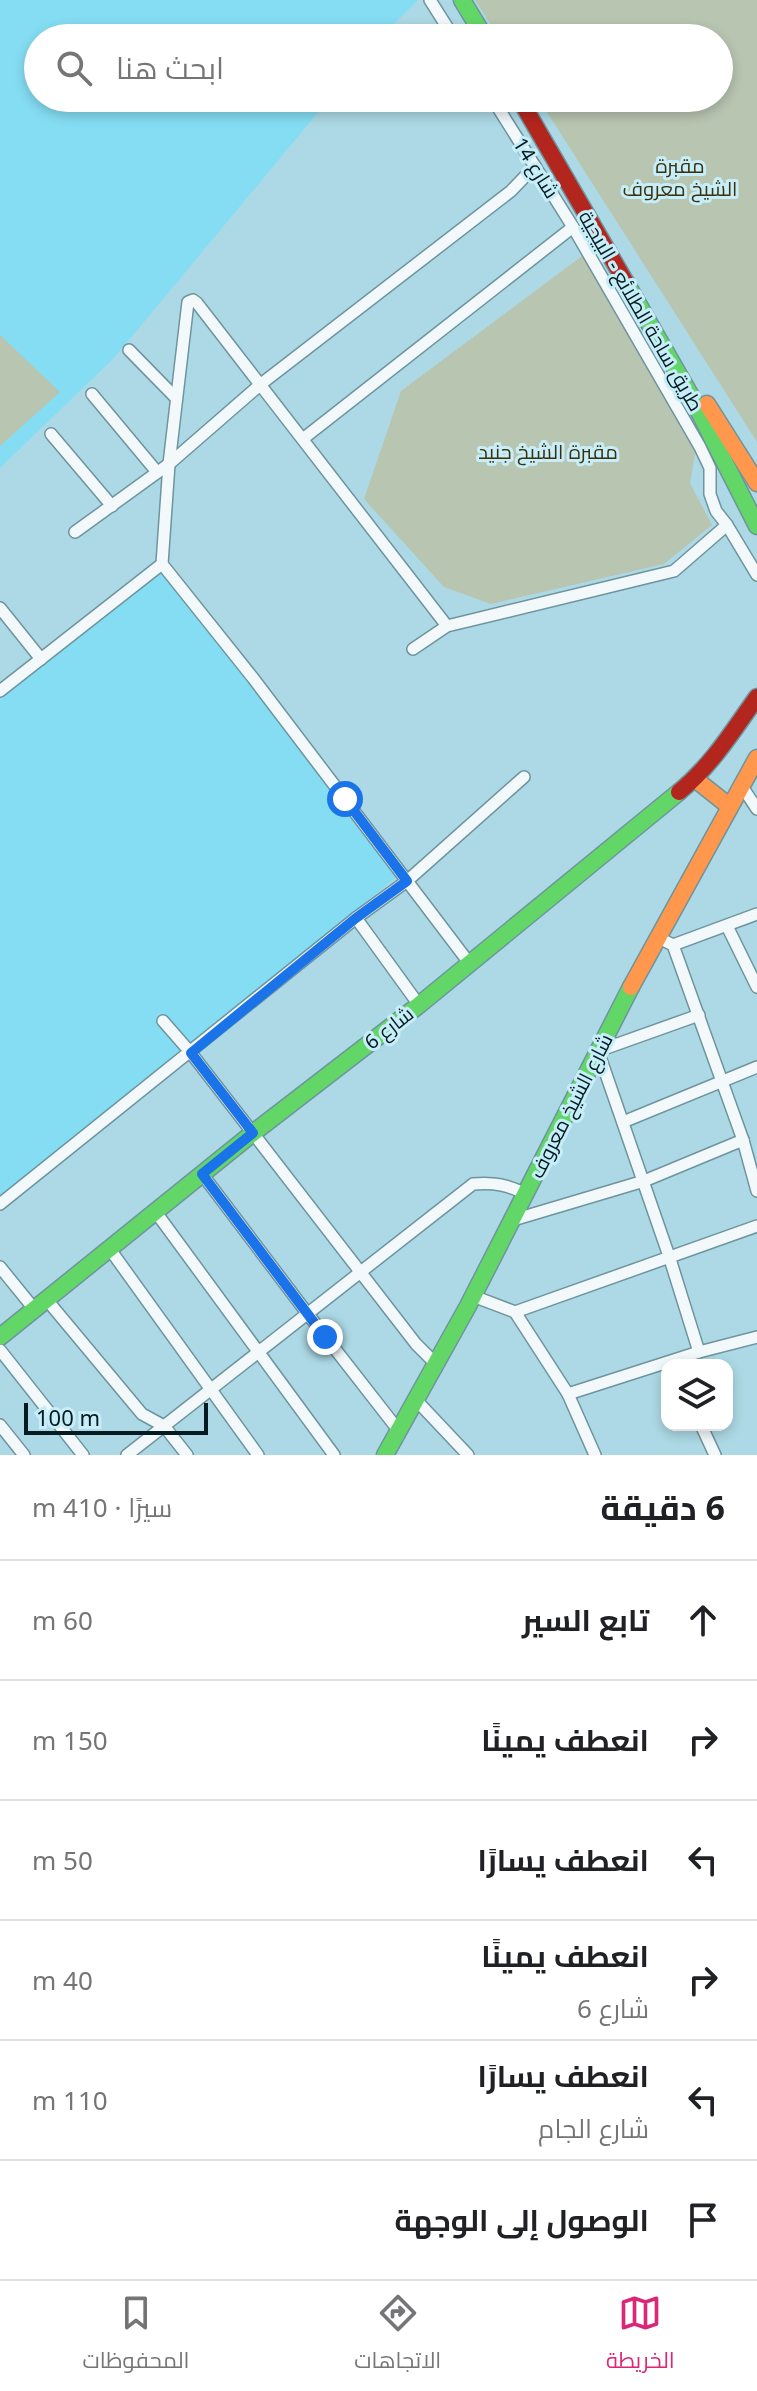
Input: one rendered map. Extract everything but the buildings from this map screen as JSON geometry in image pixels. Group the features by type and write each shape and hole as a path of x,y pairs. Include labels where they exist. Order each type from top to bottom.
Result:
{"street":[{"path":"430,0 445,24"},
{"path":"462,0 476,24"},
{"name":"شارع 14","path":"501,112 573,227 700,447 710,468 710,494 716,511 757,575"},
{"name":"طريق ساحة الطلائع - البيجية","path":"527,112 628,281 757,483"},
{"name":"طريق ساحة الطلائع - البيجية","path":"527,112 692,398 757,526"},
{"path":"75,532 169,464 261,384 511,191 535,166"},
{"path":"304,438 573,227"},
{"path":"447,626 304,438 197,303 191,300 186,307 176,398 162,564 253,678 470,964"},
{"path":"129,350 176,398"},
{"path":"92,394 157,472"},
{"path":"51,434 112,506"},
{"path":"413,649 447,626 674,571 727,525"},
{"path":"0,691 162,564"},
{"path":"0,608 41,659"},
{"name":"شارع 6","path":"0,1337 253,1133 419,1005 695,779 721,749 757,697"},
{"name":"شارع الشيخ معروف","path":"385,1455 473,1296 598,1051 665,941 729,806 757,758"},
{"path":"0,1204 356,918 407,881 524,777"},
{"path":"695,779 729,806"},
{"path":"741,785 757,809"},
{"path":"757,914 727,926 665,941 699,1015 743,1140 757,1191"},
{"path":"356,918 419,1005"},
{"path":"727,926 757,987"},
{"path":"699,1015 598,1051 699,1352"},
{"path":"163,1021 416,1344 436,1364"},
{"path":"623,1122 757,1067"},
{"path":"513,1220 644,1181 743,1140"},
{"path":"202,1174 399,1431"},
{"path":"127,1455 473,1184 490,1182 510,1186 526,1194"},
{"path":"155,1211 334,1455"},
{"path":"515,1312 757,1226"},
{"path":"109,1248 258,1455"},
{"path":"0,1267 41,1305 142,1414 164,1426 187,1455"},
{"path":"473,1296 515,1312 568,1394 595,1455"},
{"path":"682,1359 757,1337"},
{"path":"0,1350 83,1455"},
{"path":"568,1394 661,1367"},
{"path":"417,1401 468,1455"},
{"path":"0,1425 24,1455"},
{"path":"704,1431 715,1455"}],"shaded area":[{"path":"0,0 418,0 394,24 24,24 24,112 318,112 114,358 0,468"},
{"path":"162,564 400,874 0,1202 0,696"}],"green space":[{"name":"مقبرة الشيخ معروف","path":"475,0 757,0 757,442 547,112 733,112 733,24 490,24"},
{"name":"مقبرة الشيخ جنيد","path":"586,253 698,437 690,483 712,525 664,564 491,604 444,587 364,499 401,391"},
{"path":"0,335 60,392 0,446"}],"traffic: fast":[{"path":"462,0 477,24"},
{"path":"625,281 692,398 757,526"},
{"path":"0,1337 253,1133 419,1005 679,792"},
{"path":"385,1455 468,1306 631,987"}],"traffic: slow":[{"path":"707,404 757,483"},
{"path":"631,987 757,758"},
{"path":"695,779 729,806"}],"traffic: jam":[{"path":"527,112 625,281"},
{"path":"679,792 711,759 757,697"}],"route":[{"path":"325,1337 202,1174 253,1133 191,1053 356,918 407,881 345,799"}]}
